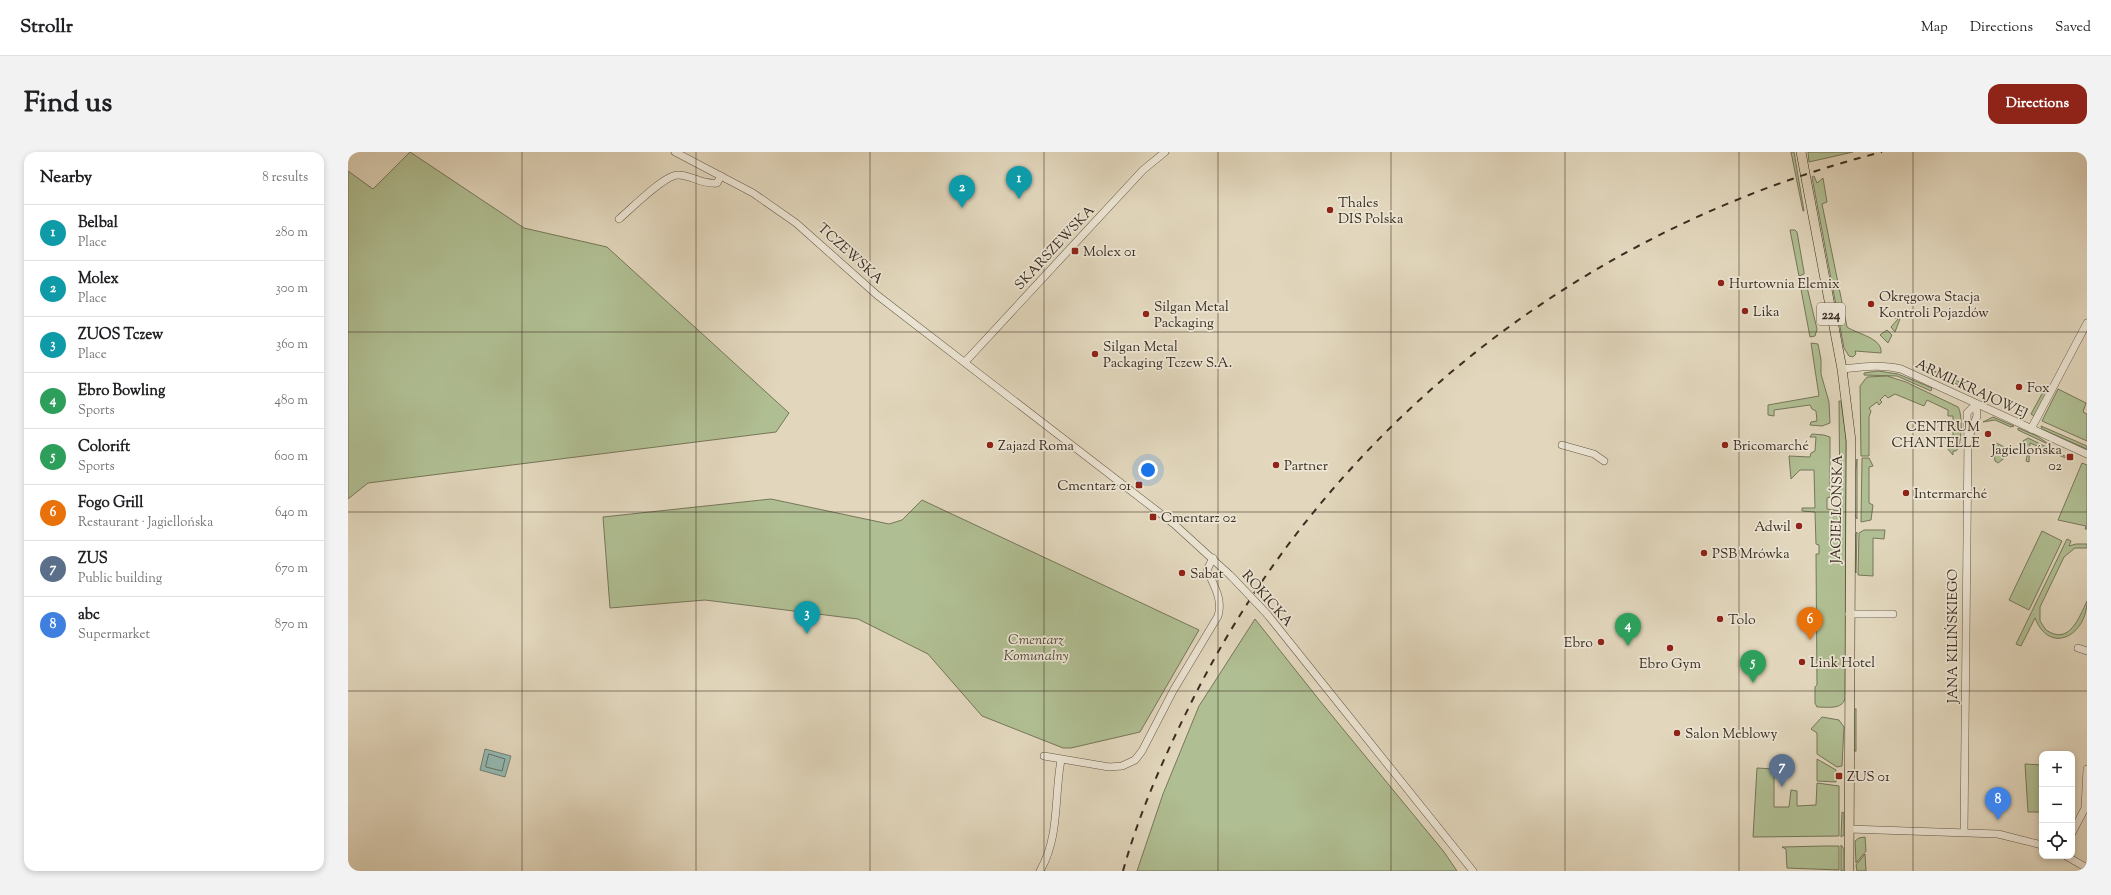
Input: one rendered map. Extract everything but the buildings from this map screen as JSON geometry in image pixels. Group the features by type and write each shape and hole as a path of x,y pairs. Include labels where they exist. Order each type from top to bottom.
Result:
{"main road":[{"name":"JAGIELLOŃSKA","path":"1801,152 1842,368 1851,441 1849,871"}],"street":[{"name":"TCZEWSKA","path":"675,152 768,202 796,222 877,295 999,388"},
{"name":"SKARSZEWSKA","path":"965,362 1143,170 1164,152"},
{"path":"619,219 670,177 681,175 706,184 717,183 721,176"},
{"path":"2031,429 2087,323"},
{"name":"ARMII KRAJOWEJ","path":"1842,368 1890,366 1901,369 2087,454"},
{"name":"ROKICKA","path":"999,388 1174,524 1231,576 1267,614 1473,871"},
{"name":"JANA KILIŃSKIEGO","path":"1964,832 1968,440 1977,416 1976,404"},
{"path":"1562,445 1594,454 1604,461"},
{"path":"1044,756 1104,766 1122,766 1135,760 1142,751 1174,691 1218,616 1220,608 1219,596 1207,570 1213,558"},
{"path":"1849,614 1893,614"},
{"path":"2078,648 2087,650"},
{"path":"1040,871 1048,857 1054,834 1056,793 1061,760"},
{"path":"2075,827 2086,807 2087,769"},
{"path":"1849,829 1964,832 2012,836 2039,844"},
{"path":"2071,859 2087,868"}],"green space":[{"path":"410,152 524,228 607,247 789,413 776,432 368,483 348,499 348,171 373,189"},
{"path":"1791,152 1794,152 1804,211 1803,211"},
{"path":"1808,152 1853,152 1809,162"},
{"path":"1814,176 1817,183 1823,178 1827,202 1822,204 1847,327 1874,340 1881,348 1881,353 1855,351 1856,354 1853,357 1849,356 1844,348 1812,177"},
{"path":"1790,230 1795,230 1797,232 1804,272 1804,274 1799,276"},
{"path":"1806,283 1817,329 1815,336 1810,337 1800,284"},
{"path":"1894,316 1901,316 1895,332 1891,327 1898,319"},
{"path":"1887,330 1892,335 1888,343 1880,335"},
{"path":"1811,343 1818,344 1821,360 1821,374 1829,402 1830,423 1822,426 1810,425 1811,422 1817,421 1816,411 1812,409 1810,405 1774,410 1774,416 1768,415 1768,405 1819,396"},
{"path":"1919,364 1964,384 1962,387"},
{"path":"1878,371 1898,374 1932,388 1931,391 1897,376 1864,375 1864,373"},
{"path":"1887,376 1906,382 1958,407 1961,416 1961,437 1958,448 1956,451 1953,451 1953,455 1947,448 1953,448 1953,416 1948,416 1948,410 1927,400 1924,406 1895,394 1888,398 1885,395 1880,400 1882,402 1879,405 1877,402 1869,408 1871,411 1869,417 1869,456 1861,456 1860,386 1867,377"},
{"path":"2045,389 2047,392 2034,416 2031,414 2043,392 2040,390"},
{"path":"2058,389 2086,403 2083,412 2087,414 2087,441 2042,421"},
{"path":"1839,401 1841,401 1846,439 1845,698 1844,702 1838,706 1817,707 1815,703 1815,687 1817,685 1816,554 1819,554 1819,545 1816,544 1815,512 1802,511 1802,508 1815,508 1814,470 1800,470 1791,479 1789,456 1810,457 1811,453 1815,451 1816,437 1810,437 1812,434 1830,437 1830,497 1827,498 1827,509 1840,511"},
{"path":"1993,417 2014,426 2011,427 1995,420 1983,422"},
{"path":"2041,426 2087,446 2087,449 2042,429"},
{"path":"2018,428 2037,436 2050,445 2018,430"},
{"path":"2028,438 2069,458 2068,459 2030,443 2029,462 2026,461 2028,452 2023,441"},
{"path":"1996,443 2011,450 2011,453 1998,463 1995,461 1993,445"},
{"path":"1862,458 1869,458 1873,466 1869,467 1869,503 1873,505 1871,520 1861,522"},
{"path":"1857,459 1857,519 1853,507 1853,499"},
{"path":"2082,463 2087,465 2087,529 2085,529 2086,526 2058,520"},
{"name":"Cmentarz Komunalny","path":"771,499 889,524 902,520 922,500 1199,630 1140,732 1071,748 1063,748 982,716 928,654 858,619 705,600 610,608 603,517"},
{"path":"1864,530 1885,530 1884,539 1873,538 1873,576 1858,575 1859,533"},
{"path":"2042,531 2062,541 2029,610 2009,600"},
{"path":"1857,532 1856,573 1855,536"},
{"path":"2067,539 2071,541 2069,546 2076,544 2087,544 2087,548 2075,548 2064,557 2040,607 2040,621 2046,630 2054,634 2061,635 2072,628 2077,622 2087,601 2085,613 2081,623 2075,631 2067,636 2058,638 2049,636 2042,630 2035,618 2021,646 2016,644"},
{"path":"1255,619 1444,852 1457,871 1137,871 1163,794 1199,706"},
{"path":"1854,709 1856,709 1856,751 1854,751"},
{"path":"1822,717 1839,720 1844,727 1842,766 1837,767 1817,754 1817,733 1811,729"},
{"path":"1817,759 1836,770 1836,782 1817,781"},
{"path":"2025,764 2039,765 2039,812 2028,812"},
{"path":"1757,768 1774,769 1774,807 1789,807 1791,790 1797,791 1797,806 1816,805 1817,783 1839,786 1839,836 1753,837"},
{"path":"1842,812 1844,813 1844,835 1841,837"},
{"path":"1865,837 1866,851 1856,863 1855,841 1859,838"},
{"path":"1841,845 1844,849 1844,871 1841,871"},
{"path":"1839,846 1839,870 1787,868 1786,849 1782,847"},
{"path":"1865,854 1866,871 1857,871 1856,865"}],"water":[{"path":"485,749 511,756 505,777 480,770"}],"railway":[{"path":"1123,871 1144,807 1171,744 1191,703 1248,603 1315,511 1391,427 1476,352 1568,287 1667,231 1772,186 1882,152"}],"place":[{"name":"Belbal","path":"1019,199"},
{"name":"Molex","path":"962,208"},
{"name":"Thales DIS Polska","path":"1330,210"},
{"name":"Molex 01","path":"1075,251"},
{"name":"Hurtownia Elemix","path":"1721,283"},
{"name":"Okręgowa Stacja Kontroli Pojazdów","path":"1871,304"},
{"name":"Lika","path":"1745,311"},
{"name":"Silgan Metal Packaging","path":"1146,314"},
{"name":"Silgan Metal Packaging Tczew S.A.","path":"1095,354"},
{"name":"Fox","path":"2019,387"},
{"name":"CENTRUM CHANTELLE","path":"1988,434"},
{"name":"Zajazd Roma","path":"990,445"},
{"name":"Bricomarché","path":"1725,445"},
{"name":"Jagiellońska 02","path":"2070,457"},
{"name":"Partner","path":"1276,465"},
{"name":"Cmentarz 01","path":"1139,485"},
{"name":"Intermarché","path":"1906,493"},
{"name":"Cmentarz 02","path":"1153,517"},
{"name":"Adwil","path":"1799,526"},
{"name":"PSB Mrówka","path":"1704,553"},
{"name":"Sabat","path":"1182,573"},
{"name":"Tolo","path":"1720,619"},
{"name":"ZUOS Tczew","path":"807,634"},
{"name":"Fogo Grill","path":"1810,640"},
{"name":"Ebro","path":"1601,642"},
{"name":"Ebro Bowling","path":"1628,646"},
{"name":"Ebro Gym","path":"1670,648"},
{"name":"Link Hotel","path":"1802,662"},
{"name":"Colorift","path":"1753,683"},
{"name":"Salon Meblowy","path":"1677,733"},
{"name":"ZUS 01","path":"1839,776"},
{"name":"ZUS","path":"1782,787"},
{"name":"abc","path":"1998,820"}]}
